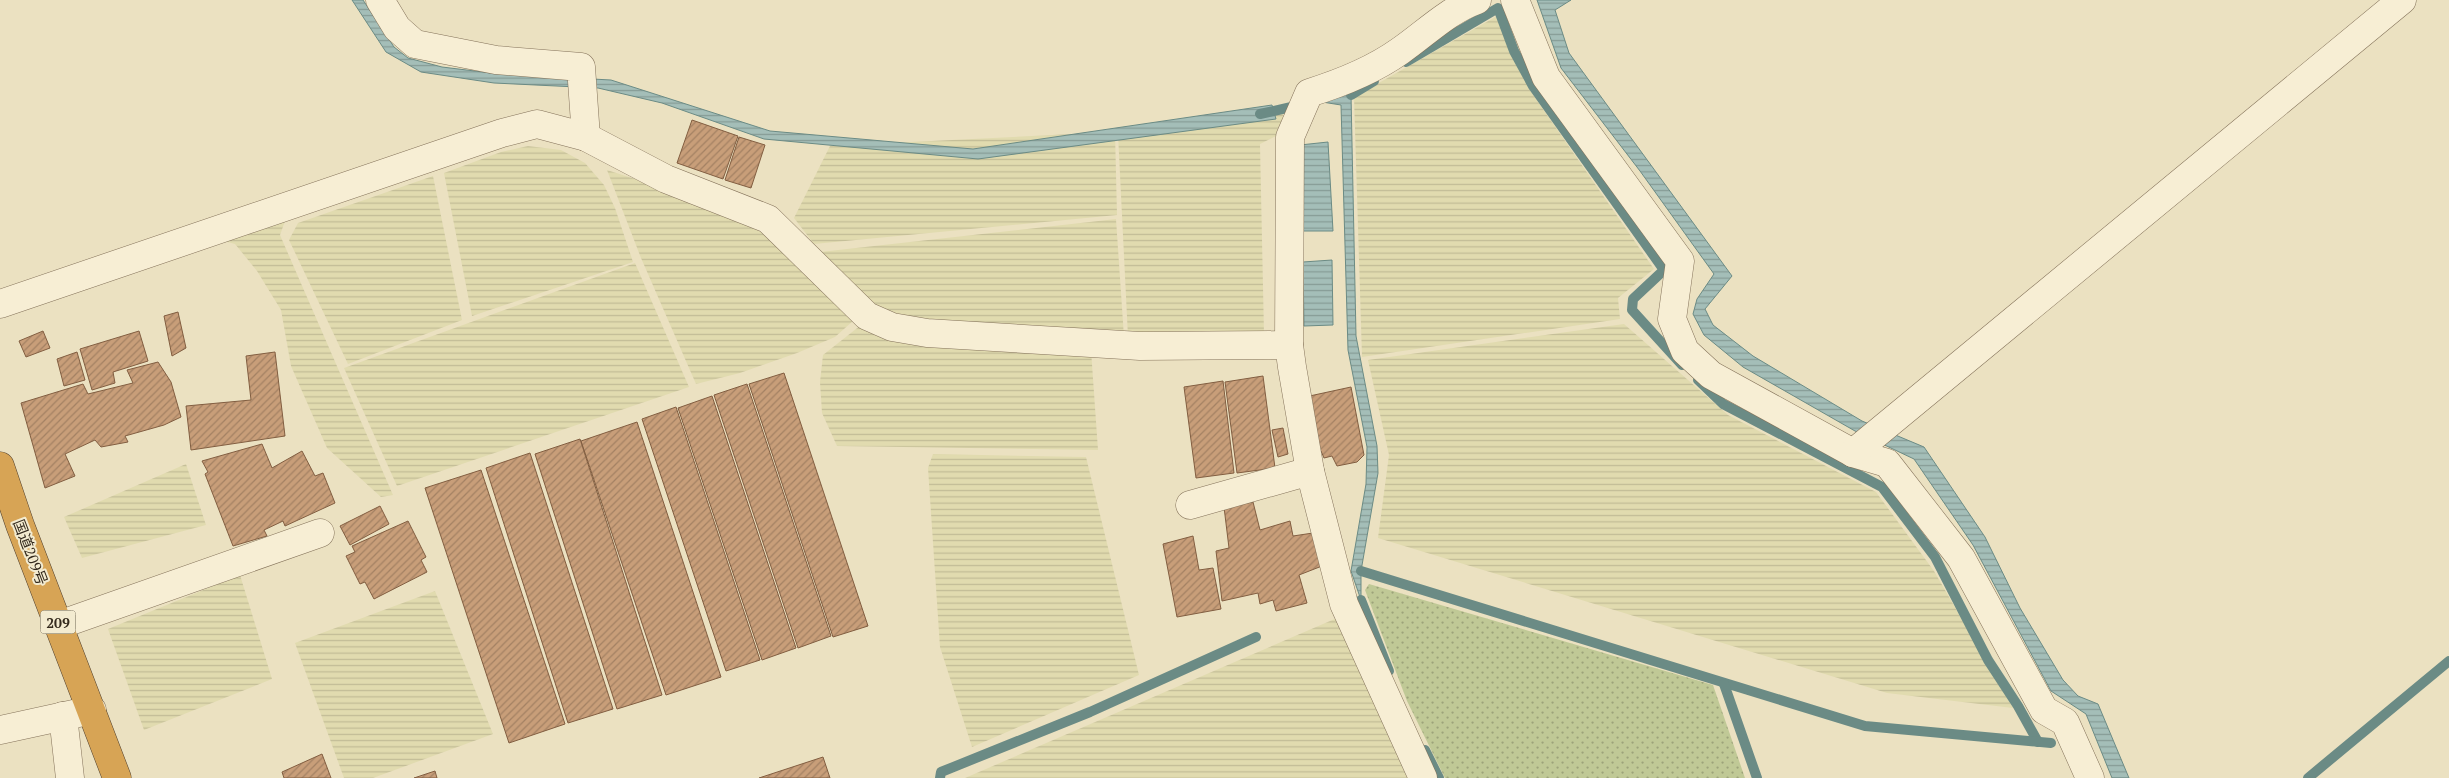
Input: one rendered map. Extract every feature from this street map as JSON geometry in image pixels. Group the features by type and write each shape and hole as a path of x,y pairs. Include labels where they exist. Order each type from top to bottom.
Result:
{"highway":[{"name":"国道209号","path":"0,466 117,778"}],"street":[{"path":"380,0 397,28 415,44 496,60 581,67 586,137"},
{"path":"1423,778 1344,604 1310,471 1289,345 1290,137 1309,93 1348,81 1399,52 1458,7 1477,0"},
{"path":"1515,0 1546,77 1680,261 1672,319 1685,351 1711,375 1887,463 1961,558 2044,710 2065,722 2090,778"},
{"path":"1858,448 2402,0"},
{"path":"0,304 502,133 537,124 586,137 666,179 768,219 867,316 892,327 927,333 1140,346 1289,345"},
{"path":"1190,504 1310,471"},
{"path":"59,625 320,533"},
{"path":"0,730 92,710"},
{"path":"63,716 70,778"}],"shaded area":[{"path":"1497,16 1529,89 1654,269 1618,298 1620,319 1362,357 1354,97"},
{"path":"1283,113 1282,133 1260,144 1264,334 1128,337 1118,134"},
{"path":"1115,132 1117,215 814,244 794,218 830,146"},
{"path":"528,146 561,150 585,163 604,185 615,208 633,262 472,316 444,173 501,152"},
{"path":"607,170 682,194 746,219 774,237 853,321 835,337 797,353 740,373 696,384 641,258"},
{"path":"433,176 462,320 348,364 289,240 298,223"},
{"path":"1116,219 1124,337 902,321 869,311 811,253"},
{"path":"285,221 280,235 393,495 381,497 327,448 291,366 281,310 257,271 235,244 220,240"},
{"path":"635,263 689,387 397,486 344,368"},
{"path":"1624,324 1728,415 1876,492 1934,571 2013,708 1887,693 1378,538 1389,455 1368,360"},
{"path":"861,325 1091,350 1098,450 837,446 822,413 820,382 823,355"},
{"path":"933,454 1086,457 1139,675 972,747 940,647 928,468"},
{"path":"186,464 206,525 82,558 64,517"},
{"path":"240,575 272,679 144,730 108,629"},
{"path":"435,591 493,734 373,778 344,778 295,643"},
{"path":"1337,618 1411,778 965,778"}],"green space":[{"path":"1369,584 1713,685 1745,778 1445,778 1407,701 1365,590"}],"water":[{"path":"352,0 363,0 394,47 408,58 442,67 499,74 611,80 770,131 973,149 1272,105 1276,119 978,159 764,139 662,103 598,88 494,83 421,72 386,52"},
{"path":"1537,0 1571,0 1555,10 1569,53 1732,276 1705,309 1713,325 1753,356 1862,421 1924,447 1985,537 2020,608 2063,680 2078,696 2098,704 2129,778 2112,778 2086,714 2051,691 1973,545 1914,459 1855,431 1743,367 1704,335 1693,314 1697,299 1714,274 1640,171 1561,68"},
{"path":"1341,93 1351,95 1356,336 1377,446 1378,473 1361,571 1361,600 1351,571 1366,484 1367,447 1348,350 1341,105 1322,102"},
{"path":"1328,142 1333,231 1302,231 1300,145"},
{"path":"1332,260 1333,325 1304,326 1303,262"}],"building":[{"path":"692,120 738,136 723,179 677,163"},
{"path":"739,137 765,145 751,188 725,180"},
{"path":"178,312 186,348 172,356 164,316"},
{"path":"43,331 50,348 26,357 19,341"},
{"path":"139,331 148,361 113,372 115,383 92,390 80,349"},
{"path":"77,352 85,380 64,386 57,359"},
{"path":"275,352 285,436 191,450 186,406 251,400 246,356"},
{"path":"158,362 171,382 181,417 164,425 125,436 128,442 101,447 95,440 65,454 75,476 45,488 21,403 83,384 88,394 133,383 127,370"},
{"path":"784,373 868,626 833,637 749,384"},
{"path":"1263,376 1275,468 1237,473 1225,382"},
{"path":"1223,381 1234,473 1196,478 1184,387"},
{"path":"747,384 831,636 798,648 714,395"},
{"path":"1351,387 1364,455 1357,462 1337,466 1332,456 1324,458 1321,451 1315,448 1305,397"},
{"path":"712,396 796,648 762,660 678,408"},
{"path":"676,407 760,660 726,671 642,419"},
{"path":"637,422 721,677 666,695 581,441"},
{"path":"1283,428 1288,454 1278,457 1272,430"},
{"path":"580,439 662,695 617,709 535,454"},
{"path":"262,444 272,468 302,451 315,476 323,473 335,503 285,526 283,521 264,530 267,536 233,546 205,474 208,472 202,461"},
{"path":"530,453 613,709 568,723 486,468"},
{"path":"481,470 565,724 509,743 425,488"},
{"path":"1253,502 1260,530 1290,521 1293,536 1313,533 1322,566 1299,575 1307,603 1276,611 1273,600 1260,604 1258,593 1222,601 1216,551 1229,548 1224,507"},
{"path":"380,506 389,524 350,545 340,526"},
{"path":"408,521 426,557 421,560 427,572 374,599 365,582 360,584 346,556 355,552 352,546"},
{"path":"1193,536 1199,570 1213,568 1221,609 1177,617 1163,544"},
{"path":"322,754 331,778 284,778 282,772"},
{"path":"823,757 830,778 759,778"},
{"path":"435,771 437,778 414,778"}],"waterway":[{"path":"1406,62 1498,8 1514,51 1533,86 1664,270 1633,299 1632,310 1682,365"},
{"path":"1351,95 1374,81"},
{"path":"1260,114 1300,105"},
{"path":"1698,380 1723,404 1882,487 1935,557 1988,660 2018,706 2038,742"},
{"path":"1361,571 1865,726 2051,743"},
{"path":"1361,600 1389,671"},
{"path":"940,778 941,772 1090,712 1256,637"},
{"path":"2308,778 2449,661"},
{"path":"1724,684 1757,778"},
{"path":"1425,750 1439,778"}]}
